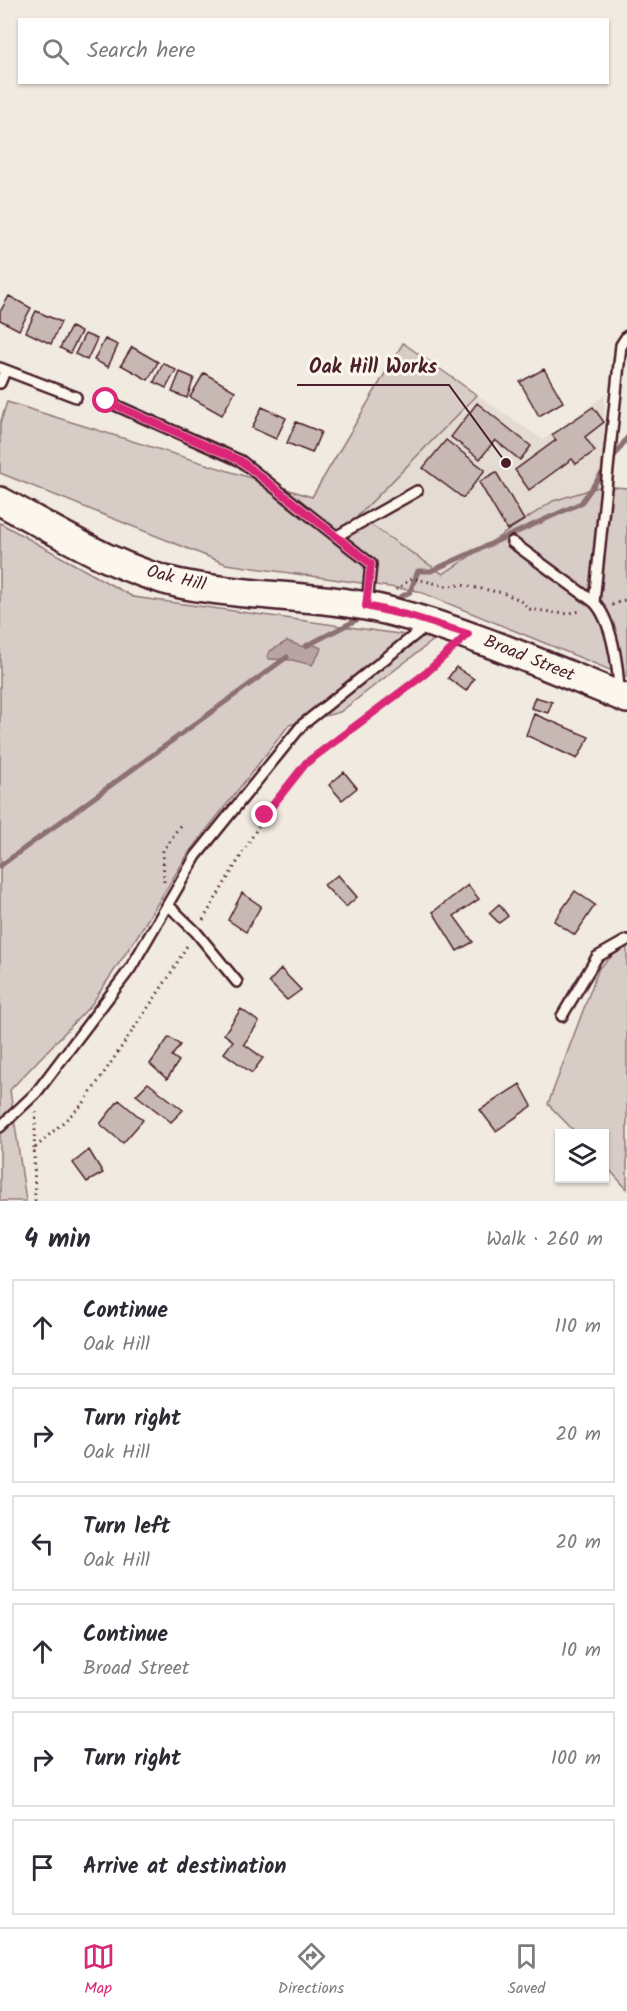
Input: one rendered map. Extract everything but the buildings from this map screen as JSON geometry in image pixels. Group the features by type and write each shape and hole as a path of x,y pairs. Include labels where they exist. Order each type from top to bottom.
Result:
{"street":[{"name":"Oak Hill","path":"0,501 83,546 158,578 210,588 374,608 431,622"},
{"name":"Broad Street","path":"431,622 468,634 623,698"}],"lane":[{"path":"623,698 614,649 597,605 621,345 627,336"},
{"path":"0,383 3,370 76,398"},
{"path":"106,401 241,461 371,564 374,608"},
{"path":"337,536 417,491"},
{"path":"512,542 597,605"},
{"path":"0,1127 36,1093 130,969 196,856 302,725 431,622"},
{"path":"168,904 196,932 237,982"},
{"path":"562,1016 597,957 627,940"}],"path":[{"path":"412,578 446,586 462,585 503,593 518,599 530,609 564,614 597,605"},
{"path":"34,1149 83,1104 168,978 265,815 306,763 426,673 468,634"},
{"path":"173,896 164,881 163,850 181,824"},
{"path":"35,1201 36,1093"}],"shaded area":[{"path":"403,343 477,395 358,516 443,574 553,501 602,486 627,488 627,677 418,591 226,564 0,473 0,424 7,402 312,497"},
{"path":"477,395 543,440 605,395 602,486 553,501 443,574 357,515"},
{"path":"0,523 133,597 435,639 340,712 289,725 190,851 91,1005 10,1090 26,1201 0,1201"},
{"path":"287,641 303,647 310,643 321,648 312,665 292,660 269,659 267,656 270,651"},
{"path":"627,943 627,1189 609,1169 609,1129 572,1129 548,1104 599,968"}],"waterway":[{"path":"391,602 410,592 418,571 431,571 581,503 627,438"},
{"path":"306,646 364,616"},
{"path":"0,866 287,657"}],"place":[{"name":"Oak Hill Works","path":"506,463"}],"route":[{"path":"106,401 241,461 337,536 371,564 366,606 410,616 468,634 426,673 306,763 265,815"}]}
